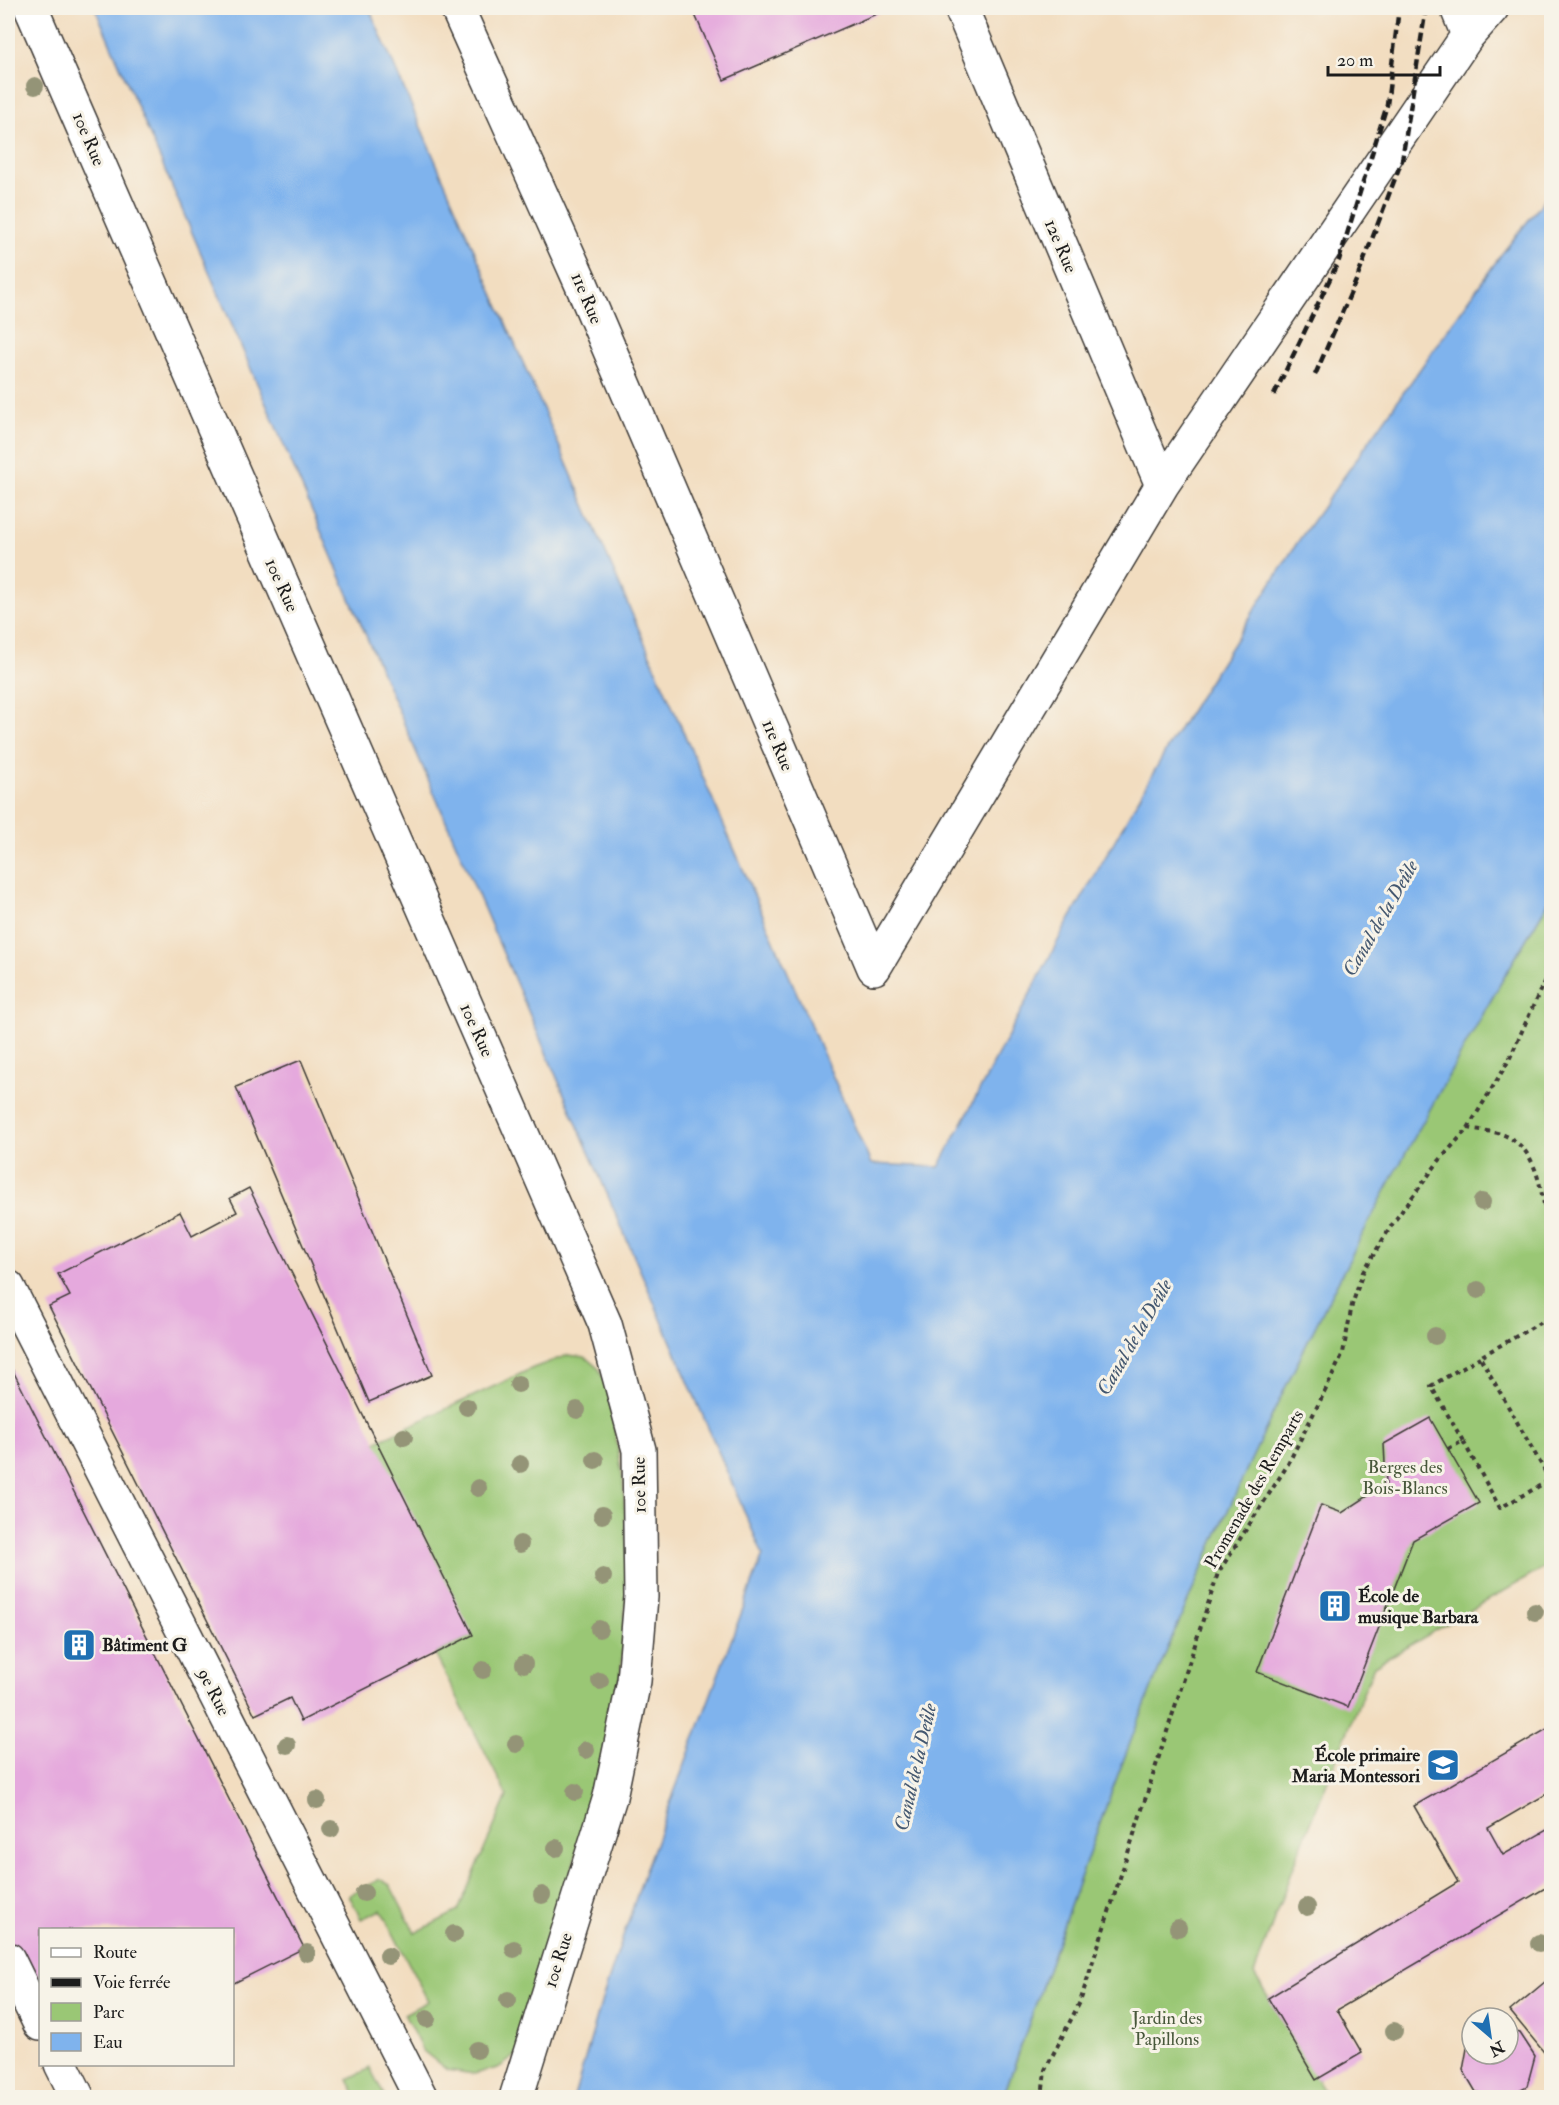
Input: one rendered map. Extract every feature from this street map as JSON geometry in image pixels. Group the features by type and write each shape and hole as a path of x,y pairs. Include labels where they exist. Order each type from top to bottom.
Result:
{"lane":[{"name":"10e Rue","path":"31,8 605,1324 639,1450 641,1597 634,1681 610,1797 516,2097"},
{"name":"11e Rue","path":"457,8 581,283 874,968 1162,485"},
{"name":"12e Rue","path":"961,8 1162,485"},
{"path":"1162,485 1463,22 1492,8"},
{"name":"9e Rue","path":"8,1287 420,2097"},
{"path":"8,1959 39,2022"},
{"path":"62,2066 78,2097"}],"path":[{"name":"Promenade des Remparts","path":"1042,2097 1045,2070 1080,2002 1088,1979 1218,1573 1287,1466 1327,1387 1342,1353 1352,1305 1363,1272 1393,1223 1439,1161 1468,1128 1509,1060 1551,964"},
{"path":"1468,1128 1503,1135 1520,1144 1535,1168 1551,1235"},
{"path":"1480,1358 1551,1482 1500,1508 1431,1386 1551,1316"},
{"path":"1448,1449 1462,1441"}],"green space":[{"name":"Berges des Bois-Blancs","path":"1551,898 1551,1564 1374,1666 1294,1864 1254,1974 1328,2097 1003,2098 1131,1741 1178,1624 1237,1491 1299,1359 1365,1228"},
{"path":"568,1355 585,1357 599,1369 608,1390 623,1480 628,1567 618,1714 517,2055 498,2068 474,2074 447,2070 422,2050 404,2014 428,2001 381,1910 361,1919 349,1895 380,1879 390,1885 415,1933 458,1911 507,1796 435,1654 472,1635 375,1442 533,1368"},
{"path":"370,2068 385,2097 357,2097 348,2079"}],"water":[{"name":"Canal de la Deûle","path":"95,8 369,8 871,1164 939,1167 1062,933 1172,740 1297,543 1500,256 1551,192 1551,898 1365,1228 1299,1359 1237,1491 1178,1624 1131,1741 1003,2097 574,2097 601,2003 647,1865 763,1555"}],"building":[{"path":"692,8 890,8 724,80"},
{"path":"301,1060 432,1375 369,1402 236,1087"},
{"path":"249,1188 473,1635 301,1721 290,1698 255,1715 49,1306 70,1296 58,1274 180,1212 192,1236 237,1212 230,1198"},
{"name":"Bâtiment G","path":"8,1361 304,1948 234,1983 234,1928 39,1928 39,2010 8,1947"},
{"name":"École de musique Barbara","path":"1430,1418 1479,1503 1413,1540 1348,1707 1257,1672 1321,1505 1342,1513 1386,1484 1384,1444"},
{"path":"1552,1726 1552,1791 1488,1828 1503,1855 1552,1827 1552,1884 1337,2010 1362,2053 1316,2080 1268,1998 1458,1882 1414,1806"},
{"path":"1552,1976 1552,2062 1520,2023 1520,2006 1516,2006"},
{"path":"1520,2033 1535,2056 1527,2086 1504,2098 1476,2092 1463,2070 1464,2066 1520,2066"}],"railway":[{"path":"1274,395 1339,260 1387,105 1399,8"},
{"path":"1315,375 1358,276 1402,160 1426,8"}],"place":[{"name":"École de musique Barbara","path":"1335,1606"},
{"name":"Bâtiment G","path":"79,1645"},
{"name":"École primaire Maria Montessori","path":"1443,1765"}],"park label":[{"name":"Jardin des Papillons","path":"1167,2028"}]}
